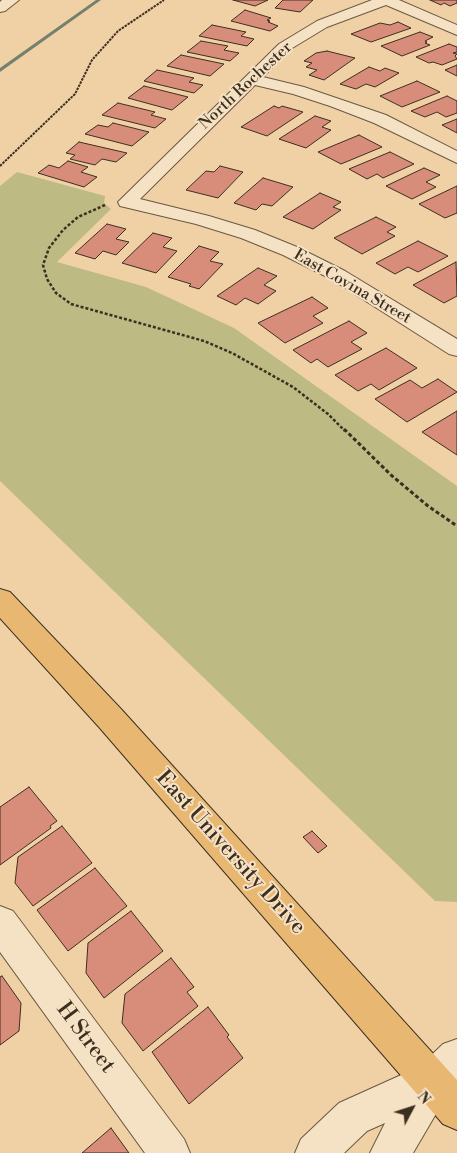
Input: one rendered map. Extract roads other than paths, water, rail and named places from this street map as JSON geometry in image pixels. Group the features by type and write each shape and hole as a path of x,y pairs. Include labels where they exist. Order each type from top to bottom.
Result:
{"main road":[{"name":"East University Drive","path":"0,600 449,1083"}],"street":[{"path":"0,8 12,0"},
{"path":"386,0 457,30"},
{"name":"North Rochester","path":"127,202 284,47 322,24 386,0"},
{"path":"250,79 298,90 354,109 380,119 457,158"},
{"name":"East Covina Street","path":"127,202 202,220 248,234 290,251 338,275 457,349"},
{"name":"H Street","path":"0,923 170,1153"},
{"path":"315,1153 354,1117 449,1083"},
{"path":"390,1153 449,1083"}],"waterway":[{"path":"0,70 99,0"}]}
